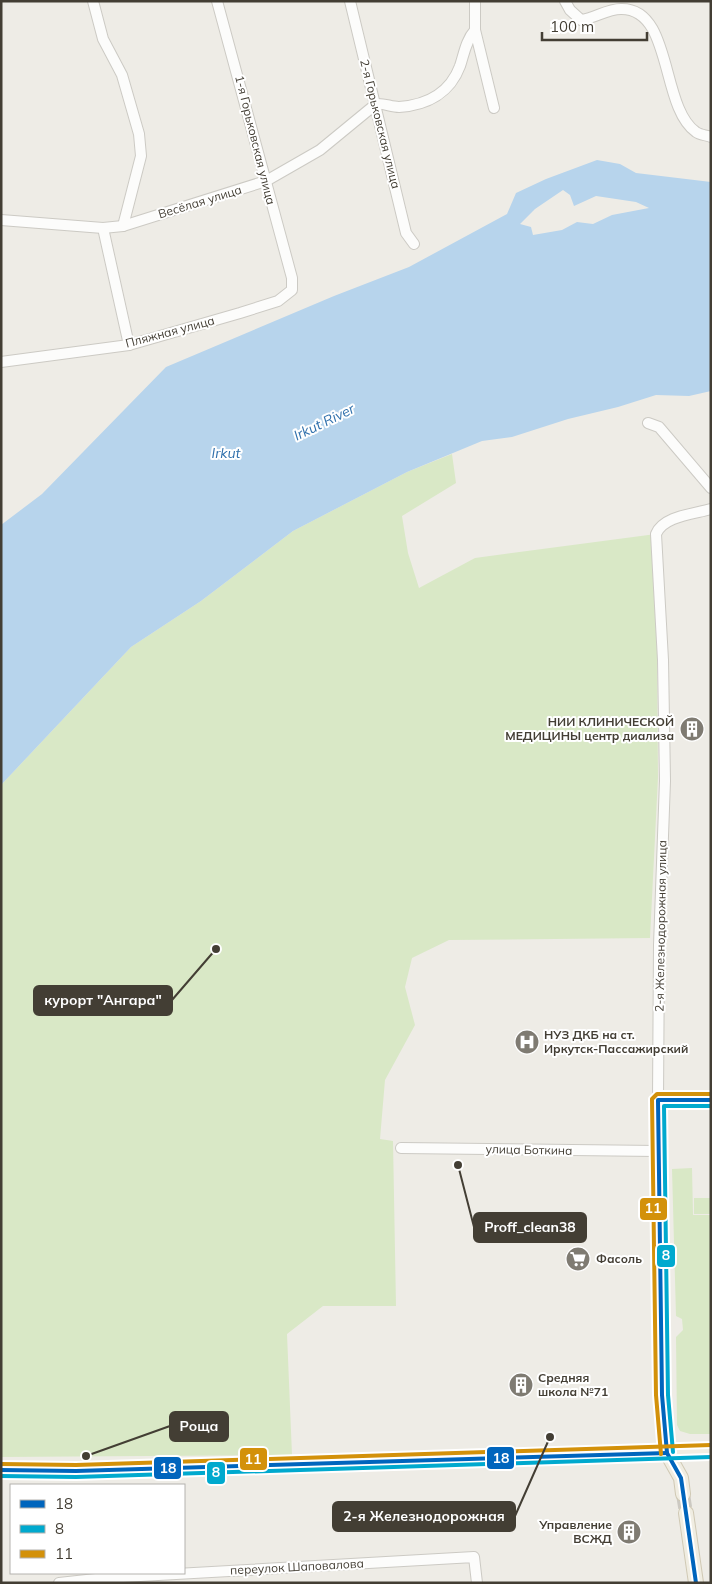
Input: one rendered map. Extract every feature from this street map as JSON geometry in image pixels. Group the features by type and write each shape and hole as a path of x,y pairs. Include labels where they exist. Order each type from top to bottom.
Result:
{"main road":[{"path":"658,1100 711,1100"},
{"name":"2-я Железнодорожная улица","path":"658,1100 657,1151 662,1395 667,1452 681,1478 683,1494"},
{"path":"1,1470 76,1471 711,1451"},
{"path":"686,1513 696,1583"}],"street":[{"path":"93,1 103,39 122,75 139,134 141,156 123,226"},
{"name":"1-я Горьковская улица","path":"217,1 292,278"},
{"name":"2-я Горьковская улица","path":"350,1 406,232 414,244"},
{"path":"475,1 475,30 494,108"},
{"path":"565,1 570,10 581,20 622,9 633,11 648,20 658,38 679,111 697,133 711,137"},
{"path":"376,104 397,107 429,100 443,93 454,78 468,40 475,30"},
{"name":"Весёлая улица","path":"1,220 103,228 123,226 266,181 320,150 376,104"},
{"path":"103,228 129,345"},
{"name":"Пляжная улица","path":"1,362 129,345 278,300 292,290 292,278"},
{"path":"648,422 659,428 711,488"},
{"name":"2-я Железнодорожная улица","path":"658,1100 658,945 665,781 663,660 656,534 659,528 667,522 711,510"},
{"name":"улица Боткина","path":"401,1148 657,1151"},
{"name":"переулок Шаповалова","path":"185,1573 474,1557 477,1583"},
{"name":"переулок Шаповалова","path":"59,1583 168,1574"}],"green space":[{"path":"452,454 456,483 402,516 408,553 419,588 475,558 656,534 658,777 650,938 449,940 412,958 405,987 415,1025 385,1080 380,1139 393,1141 396,1306 323,1306 287,1334 292,1455 1,1457 1,785 131,647 201,601 293,531 407,472"},
{"path":"692,1168 693,1215 711,1215 711,1434 690,1434 680,1431 677,1425 676,1337 683,1330 682,1319 676,1316 672,1169"},
{"path":"694,1198 711,1198 711,1214 694,1214"}],"water":[{"name":"Irkut","path":"597,160 620,164 636,173 711,182 711,391 689,396 656,395 618,407 568,419 512,437 482,441 407,472 293,531 201,601 131,647 1,785 1,525 42,494 166,367 334,296 409,267 507,214 516,193 546,179","holes":["563,190 570,195 574,206 596,196 636,202 649,208 612,215 593,224 577,222 562,230 533,235 531,227 520,224 535,209"]}],"tunnel":[{"path":"683,1494 686,1513"}],"transit line":[{"name":"11","path":"661,1454 656,1395 652,1099 657,1094 711,1094"},
{"name":"18","path":"696,1583 681,1478 667,1453 662,1395 658,1100 711,1100"},
{"name":"8","path":"673,1452 668,1395 664,1106 711,1106"},
{"name":"11","path":"1,1464 76,1465 711,1445"},
{"name":"18","path":"1,1470 76,1471 667,1453"},
{"name":"8","path":"1,1476 76,1477 711,1457"}],"place":[{"name":"НИИ КЛИНИЧЕСКОЙ МЕДИЦИНЫ центр диализа","path":"692,729"},
{"name":"курорт \"Ангара\"","path":"216,949"},
{"name":"НУЗ ДКБ на ст. Иркутск-Пассажирский","path":"527,1042"},
{"name":"Proff_clean38","path":"458,1165"},
{"name":"Фасоль","path":"578,1259"},
{"name":"Средняя школа №71","path":"521,1385"},
{"name":"2-я Железнодорожная","path":"550,1437"},
{"name":"Роща","path":"86,1456"},
{"name":"Управление ВСЖД","path":"629,1532"}],"water label":[{"name":"Irkut River","path":"324,422"}]}
